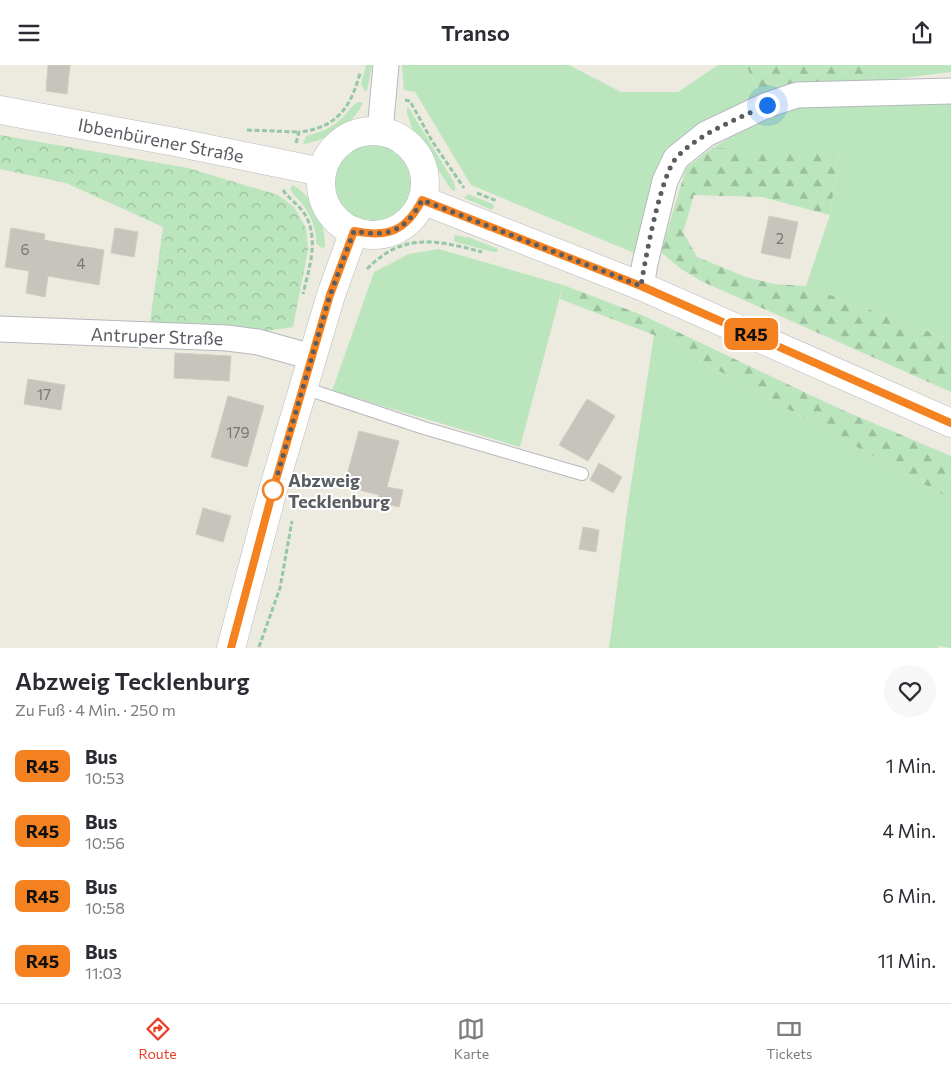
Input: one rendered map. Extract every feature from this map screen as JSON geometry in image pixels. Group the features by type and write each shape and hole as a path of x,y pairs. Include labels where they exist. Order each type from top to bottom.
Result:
{"main road":[{"name":"Ibbenbürener Straße","path":"0,110 208,148 322,172"},
{"path":"364,131 380,131 398,136 412,147 422,163 426,182 422,200 415,214 403,226 388,233 372,235 354,231 340,223 328,209 322,193 322,172 327,159 336,146 349,137 364,131"},
{"path":"422,200 641,286 951,423"},
{"path":"231,648 273,490 330,295 354,231"}],"street":[{"path":"380,131 386,65"},
{"path":"641,286 665,181 676,158 706,134 767,105 797,95 951,91"},
{"name":"Antruper Straße","path":"0,329 227,338 258,342 312,357"}],"lane":[{"path":"304,388 424,428 582,474"}],"path":[{"path":"303,296 313,250 311,230 305,214 282,191 299,132 312,131 330,123 344,109 354,95 362,65"},
{"path":"384,97 410,101 432,141 463,187 501,204"},
{"path":"365,272 378,258 397,247 421,241 445,242"}],"green space":[{"path":"366,65 372,65 367,91 365,91 361,84"},
{"path":"402,65 569,65 621,92 678,92 718,65 746,65 760,94 666,148 639,255 471,185 415,92 404,90"},
{"path":"746,65 877,65 871,82 760,94"},
{"path":"877,65 951,65 951,72 871,82"},
{"path":"360,102 363,103 352,119 338,131 330,136 303,144 306,136 321,132 338,122 354,105"},
{"path":"951,104 951,340 806,286 830,215 839,152 712,148 768,116 803,107"},
{"path":"407,107 452,179 455,190 453,191 448,185 412,128"},
{"path":"0,135 188,168 278,195 294,207 306,228 308,250 293,327 254,333 150,322 163,227 66,183 0,169"},
{"path":"373,143 388,146 401,155 410,168 413,183 410,198 401,211 388,220 373,223 358,220 345,211 336,198 333,183 336,168 345,155 358,146"},
{"path":"712,148 839,151 830,215 762,197 694,195 683,232 697,257 746,277 774,284 806,286 951,340 951,392 701,281 681,269 661,252 686,168"},
{"path":"293,185 308,197 318,211 323,227 325,246 323,249 316,243 313,223 309,214 290,188"},
{"path":"468,194 493,204 494,207 492,210 464,198"},
{"path":"454,235 471,238 498,249 497,252 459,243 454,241"},
{"path":"439,249 563,285 520,447 332,391 374,272 409,254"},
{"path":"563,285 642,315 840,409 951,456 951,499 654,335 560,299"},
{"path":"654,335 951,499 951,648 939,646 938,648 609,648 627,511"}],"building":[{"path":"48,65 70,65 67,94 46,91"},
{"path":"769,216 798,222 790,259 761,253"},
{"path":"11,228 45,234 44,240 104,250 99,285 48,276 45,297 26,293 29,271 5,267"},
{"path":"115,228 138,232 134,257 111,253"},
{"path":"175,353 231,356 229,381 174,378"},
{"path":"28,379 65,385 61,410 24,404"},
{"path":"228,396 264,406 247,467 211,457"},
{"path":"587,399 615,416 588,461 559,445"},
{"path":"359,431 399,441 387,487 403,490 399,507 378,502 379,495 344,486"},
{"path":"599,463 622,477 613,493 590,480"},
{"path":"203,508 231,516 223,542 196,534"},
{"path":"583,527 599,530 596,552 579,549"}],"bus line":[{"name":"R45","path":"231,648 273,490 330,295 354,231 372,235 388,233 403,226 415,214 422,200 641,286 951,423"}],"place":[{"name":"Abzweig Tecklenburg","path":"273,490"}],"route":[{"path":"273,490 330,295 354,231 372,235 388,233 403,226 415,214 422,200 641,286 665,181 676,158 706,134 767,105"}]}
